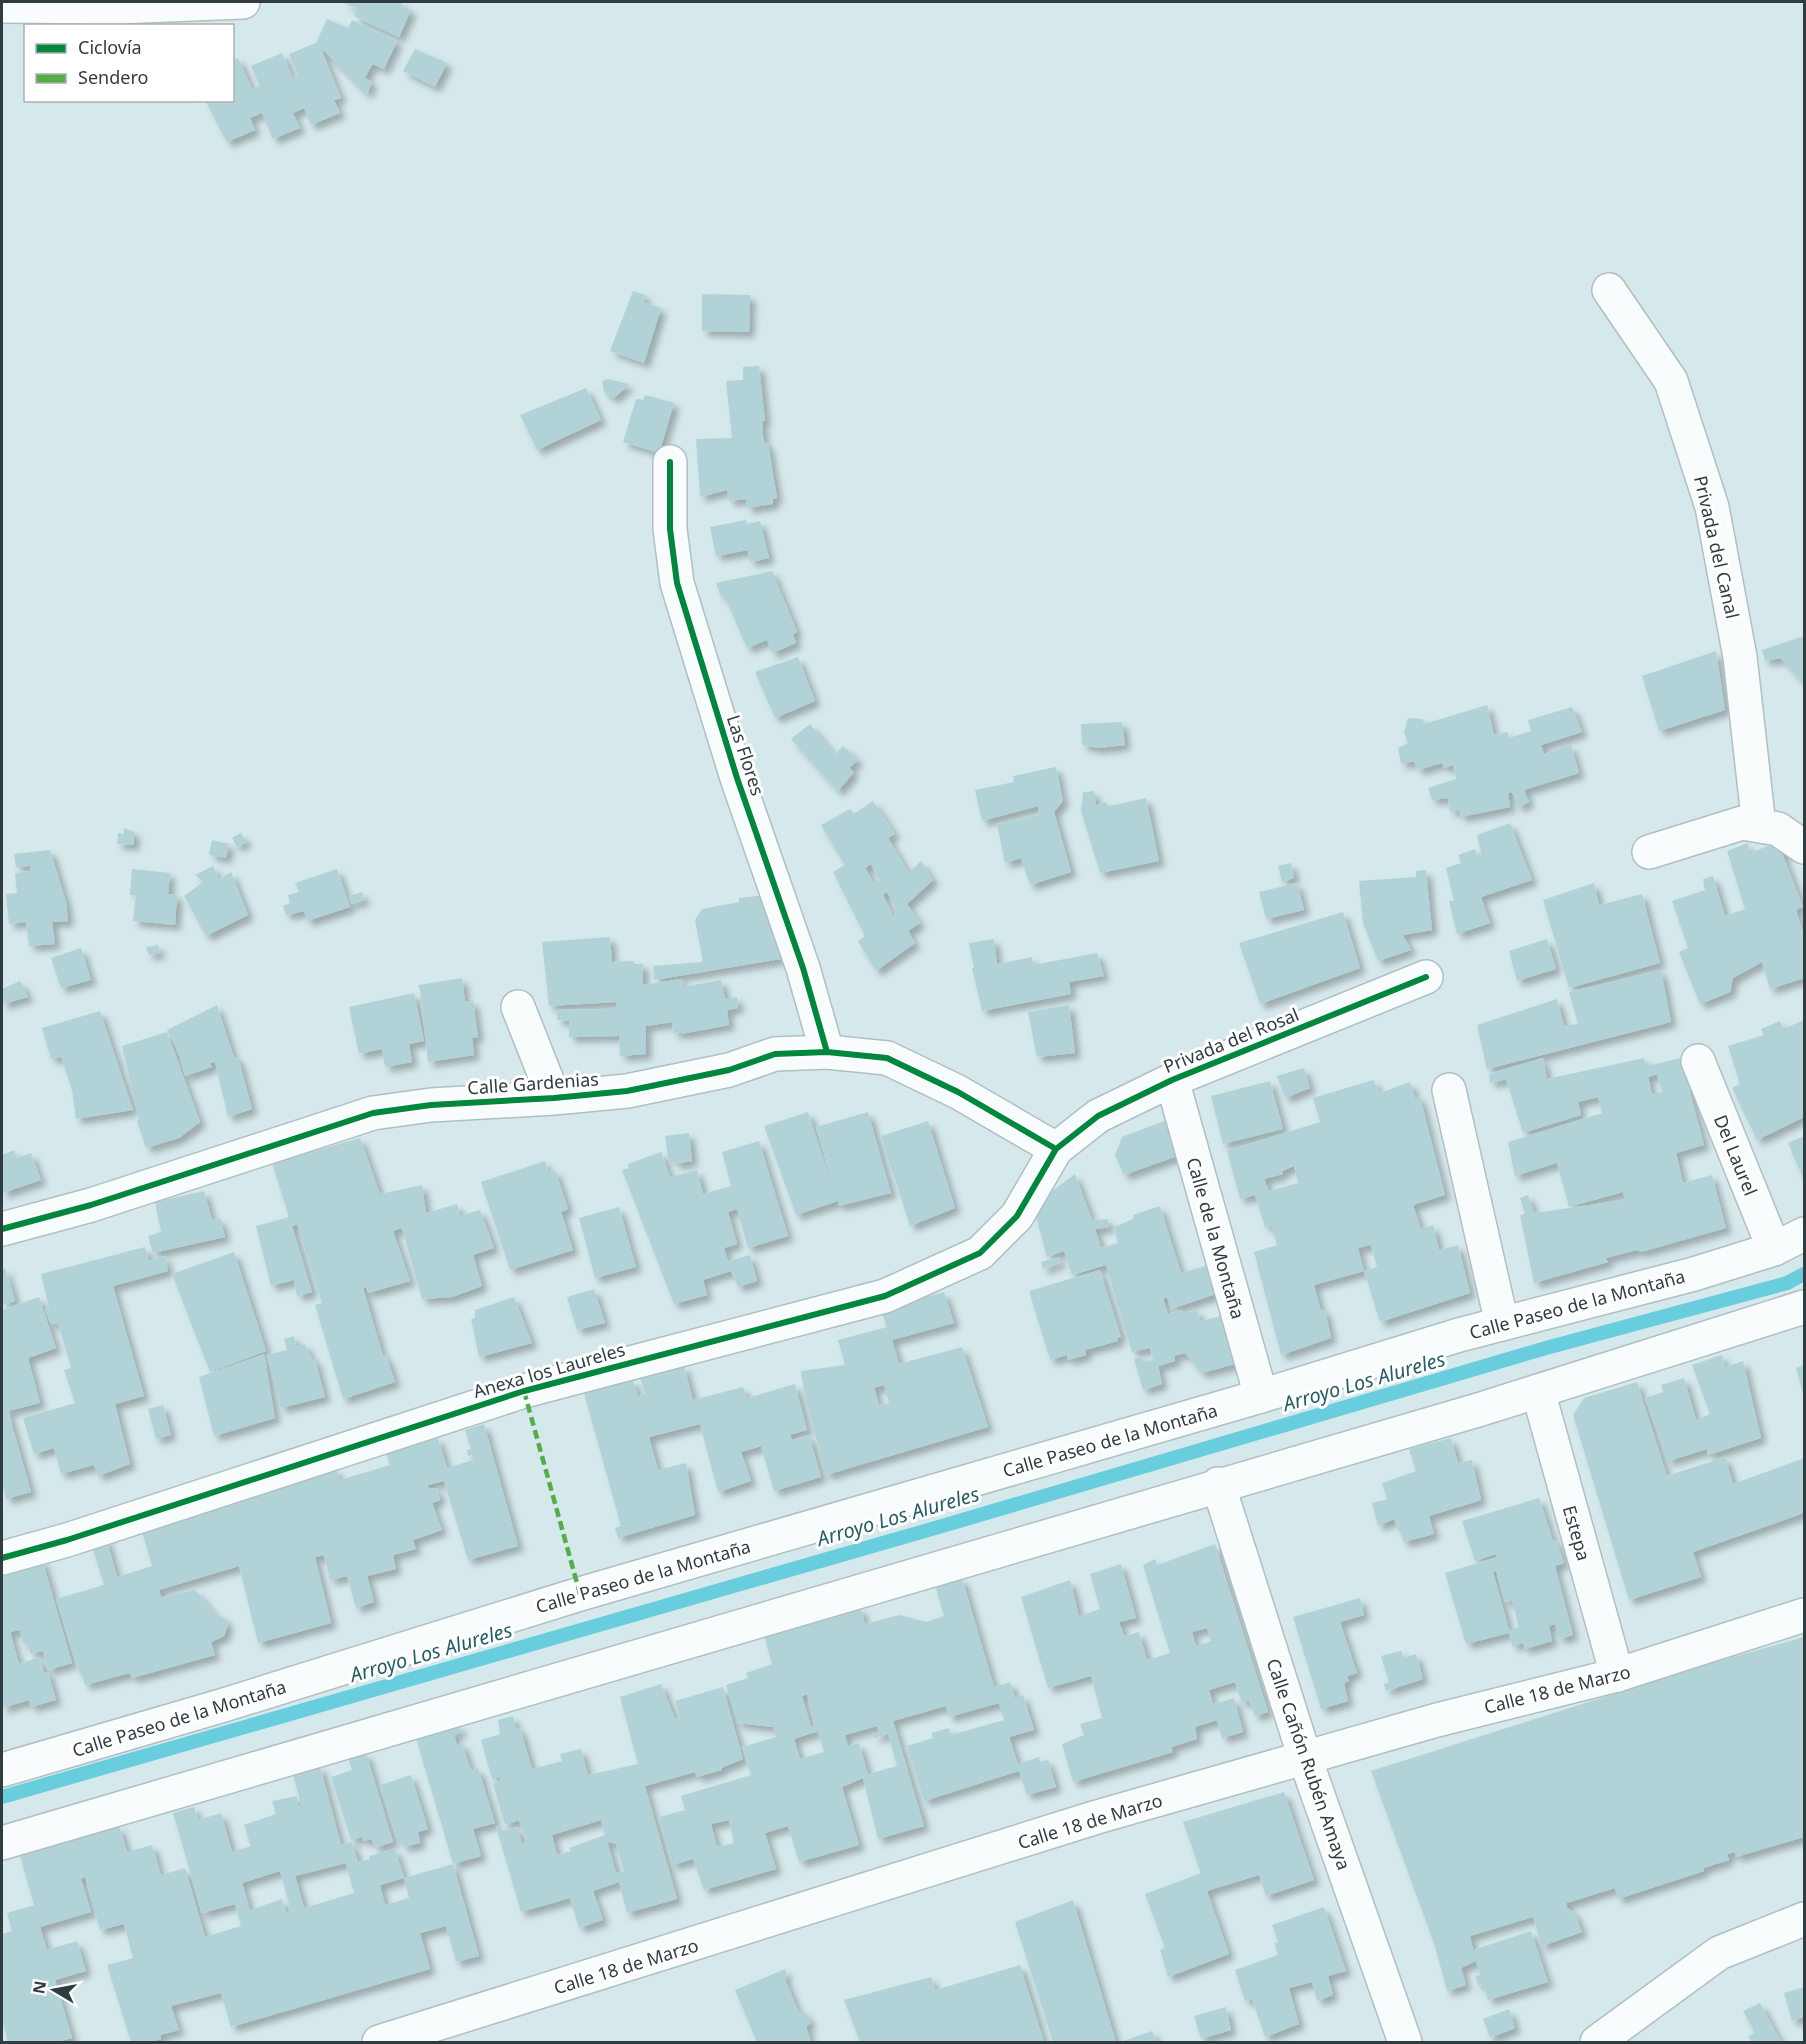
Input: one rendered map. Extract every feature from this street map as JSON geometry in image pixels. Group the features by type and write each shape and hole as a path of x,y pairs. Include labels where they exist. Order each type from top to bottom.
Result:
{"street":[{"path":"2,6 117,7 243,3"},
{"name":"Privada del Canal","path":"1610,290 1671,381 1712,507 1740,657 1760,826"},
{"name":"Las Flores","path":"670,462 670,528 677,583 737,778 803,968 826,1052"},
{"path":"1649,852 1742,823 1778,829 1804,847"},
{"name":"Privada del Rosal","path":"1056,1149 1098,1116 1172,1080 1426,977"},
{"path":"518,1007 554,1098"},
{"name":"Calle Gardenias","path":"2,1229 91,1204 373,1113 431,1105 554,1098 678,1082 729,1070 775,1054 826,1052 887,1058 958,1092 1056,1149"},
{"name":"Del Laurel","path":"1698,1061 1774,1248"},
{"name":"Calle de la Montaña","path":"1172,1080 1261,1396"},
{"path":"1449,1090 1502,1324"},
{"name":"Anexa los Laureles","path":"2,1558 67,1540 524,1391 885,1296 980,1254 1017,1216 1056,1149"},
{"name":"Calle Paseo de la Montaña","path":"2,1770 224,1705 580,1593 1502,1324 1694,1274 1774,1248 1804,1234"},
{"path":"2,1844 1538,1391 1804,1307"},
{"name":"Estepa","path":"1538,1391 1617,1675"},
{"name":"Calle Cañón Rubén Amaya","path":"1218,1484 1305,1758 1405,2043"},
{"name":"Calle 18 de Marzo","path":"379,2043 1097,1817 1437,1720 1617,1675 1804,1615"},
{"path":"1597,2043 1665,1990 1719,1953 1804,1919"}],"building":[{"path":"342,2 403,2 401,5 411,10 399,37 354,16 358,9"},
{"path":"327,19 348,28 352,20 397,41 384,69 373,64 369,70 365,78 372,82 367,94 321,48 341,98 334,100 340,113 311,125 304,108 293,113 300,128 273,139 262,113 250,118 255,130 227,142 206,102 234,102 234,59 238,58 252,89 260,86 251,66 282,53 292,77 298,75 289,54 316,43"},
{"path":"415,49 447,63 435,87 403,71"},
{"path":"633,291 646,295 643,302 661,308 644,363 610,351"},
{"path":"702,294 750,295 749,332 702,331"},
{"path":"759,366 765,421 762,421 763,436 765,444 768,443 777,498 773,499 773,504 747,508 746,499 729,501 727,490 700,497 696,439 732,438 726,381 743,380 743,367"},
{"path":"608,379 629,384 614,398 604,392 602,381"},
{"path":"586,388 601,420 537,450 520,415"},
{"path":"645,395 674,403 659,453 623,442 636,399 643,400"},
{"path":"746,520 747,524 760,521 769,558 750,562 748,550 716,556 710,527"},
{"path":"772,571 797,632 793,634 796,643 772,653 767,640 747,648 724,595 721,597 716,583"},
{"path":"1804,636 1804,683 1780,658 1765,661 1762,650"},
{"path":"1716,651 1725,710 1659,731 1642,676"},
{"path":"798,657 815,701 775,718 755,672"},
{"path":"1487,705 1494,735 1507,732 1509,738 1531,731 1528,720 1572,707 1582,732 1541,745 1544,754 1571,745 1579,773 1524,790 1529,802 1518,807 1512,792 1508,793 1510,807 1461,817 1459,810 1450,812 1448,798 1432,800 1428,788 1456,779 1453,765 1444,768 1442,763 1418,770 1414,761 1401,764 1398,748 1408,743 1404,733 1408,718 1423,719 1424,724"},
{"path":"1122,722 1125,745 1098,748 1082,745 1081,724"},
{"path":"810,724 835,755 843,746 858,760 849,768 854,772 838,791 791,739"},
{"path":"1056,767 1063,801 1054,812 1071,872 1030,885 1021,858 1005,863 997,824 1039,815 1038,806 982,821 975,790 1014,782 1013,776"},
{"path":"1094,791 1096,805 1105,802 1109,806 1146,798 1159,861 1100,873 1081,811 1083,792"},
{"path":"873,801 895,834 888,838 909,873 921,861 933,880 907,904 920,923 908,931 915,943 876,971 858,941 865,936 833,872 845,865 821,825 850,809 854,814","holes":["871,864 880,881 874,883 865,868","887,892 898,912 893,916 883,895"]},
{"path":"1510,823 1532,880 1481,897 1490,923 1457,934 1449,901 1454,901 1446,868 1461,863 1458,855 1475,849 1478,859 1482,857 1477,835"},
{"path":"124,828 134,832 134,845 117,844 118,833 124,834"},
{"path":"241,833 246,842 237,847 232,838"},
{"path":"212,840 229,844 226,858 209,855"},
{"path":"1778,842 1794,849 1782,853 1803,907 1796,910 1804,935 1804,978 1770,989 1762,962 1733,978 1730,992 1700,1004 1679,952 1688,948 1672,901 1705,890 1703,879 1713,876 1725,916 1745,909 1727,851 1748,843 1750,853"},
{"path":"50,850 66,902 68,921 52,922 55,944 29,946 26,922 9,924 6,894 17,893 15,873 30,871 30,866 16,867 14,854"},
{"path":"1291,863 1294,878 1282,882 1278,866"},
{"path":"213,866 219,879 231,872 248,915 206,936 184,896 203,882 195,875"},
{"path":"132,869 170,873 168,894 177,895 175,925 133,921 136,895 130,895"},
{"path":"337,869 350,907 307,921 304,911 286,915 283,906 290,903 288,895 299,892 295,883"},
{"path":"1426,870 1432,930 1403,935 1411,950 1378,961 1363,923 1359,881 1416,877 1416,871"},
{"path":"1297,883 1304,910 1266,919 1259,892"},
{"path":"1594,883 1599,905 1642,894 1660,963 1569,988 1543,900"},
{"path":"362,892 364,900 351,904 349,896"},
{"path":"767,895 781,959 654,980 653,966 703,962 695,920 702,909 739,902 739,898"},
{"path":"1343,912 1360,968 1260,1004 1239,943"},
{"path":"610,937 612,962 634,961 634,964 643,964 643,985 682,979 683,987 721,980 725,999 737,997 738,1008 727,1010 729,1025 681,1034 681,1032 673,1033 672,1022 646,1026 646,1054 620,1056 619,1036 569,1037 569,1021 557,1020 557,1010 616,1009 616,1002 549,1006 542,942"},
{"path":"994,939 997,964 1032,957 1033,965 1097,953 1104,976 1069,982 1071,994 982,1011 969,943"},
{"path":"1547,939 1556,969 1517,981 1509,951"},
{"path":"158,945 160,953 149,955 146,947"},
{"path":"81,948 91,980 61,988 51,958"},
{"path":"1661,970 1671,1022 1487,1069 1477,1025 1557,999 1564,1026 1578,1024 1569,992"},
{"path":"462,978 465,1002 473,1001 478,1037 472,1038 474,1055 428,1062 418,985"},
{"path":"20,981 28,997 2,1004 2,989"},
{"path":"414,993 424,1041 409,1044 412,1062 385,1067 382,1049 359,1054 349,1007"},
{"path":"217,1005 234,1058 238,1057 252,1109 228,1117 215,1062 210,1063 212,1067 185,1076 180,1056 167,1030"},
{"path":"1069,1005 1075,1053 1037,1057 1028,1012"},
{"path":"100,1011 133,1110 76,1119 72,1090 61,1057 51,1059 42,1028"},
{"path":"1804,1020 1804,1117 1757,1140 1732,1088 1740,1084 1728,1046 1764,1035 1761,1029 1780,1021 1783,1029"},
{"path":"167,1032 200,1122 179,1138 146,1148 137,1121 139,1119 122,1046"},
{"path":"1543,1058 1547,1079 1644,1058 1647,1066 1681,1058 1704,1145 1676,1153 1683,1183 1712,1175 1726,1228 1641,1252 1637,1250 1606,1258 1608,1262 1534,1283 1520,1215 1525,1214 1520,1198 1528,1195 1534,1213 1625,1200 1623,1192 1569,1207 1557,1163 1515,1176 1508,1142 1602,1113 1598,1097 1578,1102 1581,1115 1523,1133 1506,1079 1490,1083 1489,1074","holes":["1657,1074 1662,1092 1652,1094 1648,1077"]},
{"path":"1304,1068 1310,1088 1285,1098 1277,1076"},
{"path":"1373,1080 1380,1093 1410,1082 1415,1098 1420,1097 1445,1195 1413,1205 1421,1229 1433,1225 1439,1250 1458,1245 1470,1293 1380,1322 1364,1271 1314,1285 1321,1311 1325,1310 1331,1338 1281,1355 1254,1252 1277,1245 1271,1225 1265,1227 1255,1195 1240,1199 1227,1151 1320,1122 1313,1098","holes":["1294,1166 1298,1183 1269,1191 1264,1179 1283,1174 1282,1171","1371,1245 1377,1267 1364,1271 1358,1248"]},
{"path":"1270,1081 1283,1129 1223,1144 1211,1096"},
{"path":"808,1112 834,1191 816,1127 868,1112 891,1193 839,1206 838,1201 796,1215 764,1126"},
{"path":"1167,1120 1180,1155 1124,1175 1115,1155 1122,1137"},
{"path":"928,1121 955,1208 910,1226 881,1136"},
{"path":"689,1133 692,1161 675,1164 674,1158 668,1158 665,1136"},
{"path":"1804,1136 1804,1175 1802,1176 1788,1143"},
{"path":"360,1138 380,1194 422,1185 426,1213 457,1204 460,1216 480,1210 494,1248 473,1255 482,1286 452,1297 422,1299 402,1228 393,1231 410,1281 368,1293 366,1287 363,1288 383,1356 386,1355 395,1382 343,1399 315,1305 322,1303 297,1224 292,1226 312,1292 297,1296 294,1280 271,1286 256,1226 289,1217 272,1163"},
{"path":"759,1141 788,1236 748,1248 737,1209 728,1212 737,1244 724,1248 728,1261 750,1255 757,1281 738,1287 731,1271 703,1280 707,1295 674,1304 622,1170 629,1168 628,1164 661,1152 670,1177 697,1170 703,1194 731,1186 722,1152"},
{"path":"14,1150 17,1158 31,1153 41,1180 2,1193 2,1155"},
{"path":"545,1161 548,1172 555,1170 568,1209 561,1212 573,1250 510,1270 481,1182"},
{"path":"1075,1174 1092,1220 1108,1219 1109,1227 1095,1229 1101,1248 1118,1243 1114,1227 1133,1219 1133,1215 1160,1206 1181,1273 1208,1265 1216,1294 1171,1309 1167,1297 1163,1299 1168,1314 1182,1310 1183,1314 1197,1310 1200,1321 1221,1316 1235,1364 1202,1373 1185,1353 1174,1356 1175,1361 1158,1366 1162,1384 1143,1390 1134,1359 1142,1357 1144,1362 1153,1360 1150,1348 1132,1352 1106,1265 1072,1275 1064,1251 1047,1257 1033,1205"},
{"path":"204,1191 212,1220 220,1218 225,1237 153,1253 148,1236 161,1232 155,1202"},
{"path":"619,1207 636,1267 595,1278 579,1218"},
{"path":"145,1247 149,1261 165,1256 168,1271 113,1286 144,1396 115,1404 130,1464 98,1476 94,1465 61,1474 54,1448 34,1454 23,1418 75,1403 64,1370 71,1368 58,1323 51,1324 45,1309 49,1308 41,1274"},
{"path":"234,1252 266,1351 210,1372 172,1274"},
{"path":"1059,1257 1061,1262 1043,1269 1041,1262"},
{"path":"5,1268 15,1301 2,1305 2,1269"},
{"path":"1100,1270 1121,1337 1117,1338 1118,1341 1085,1350 1086,1355 1068,1360 1067,1355 1050,1360 1029,1291"},
{"path":"594,1289 605,1323 577,1330 567,1297"},
{"path":"944,1292 954,1323 892,1340 899,1364 962,1347 988,1427 826,1475 805,1398 801,1371 845,1365 838,1340 887,1327 881,1310","holes":["884,1385 889,1403 879,1405 874,1388"]},
{"path":"39,1297 56,1348 28,1358 40,1403 8,1411 31,1492 6,1499 2,1481 2,1310"},
{"path":"514,1297 532,1343 479,1357 471,1319 475,1318 475,1310"},
{"path":"294,1336 296,1346 305,1344 312,1359 315,1359 325,1397 281,1408 267,1355 287,1350 284,1339"},
{"path":"264,1354 275,1418 214,1436 199,1377"},
{"path":"1722,1355 1725,1367 1743,1361 1761,1438 1708,1455 1707,1449 1668,1461 1645,1398 1663,1392 1661,1385 1684,1378 1696,1420 1710,1414 1692,1365"},
{"path":"1804,1365 1804,1397 1796,1368"},
{"path":"684,1366 693,1400 743,1387 747,1398 795,1384 807,1430 790,1435 792,1440 809,1435 821,1477 774,1491 761,1446 741,1452 751,1481 718,1492 700,1424 649,1437 658,1470 686,1463 695,1515 618,1538 615,1528 621,1526 584,1393 633,1380 638,1397 645,1393 640,1378"},
{"path":"1637,1382 1667,1476 1725,1457 1733,1484 1804,1458 1804,1513 1693,1552 1701,1577 1629,1600 1573,1415 1584,1398"},
{"path":"163,1405 171,1435 156,1439 148,1409"},
{"path":"484,1424 518,1546 468,1560 444,1481 428,1485 429,1489 437,1488 440,1500 432,1503 442,1530 413,1540 416,1549 393,1555 396,1569 367,1576 374,1602 356,1608 347,1576 330,1580 324,1555 315,1557 331,1623 258,1643 239,1566 159,1590 161,1597 195,1590 215,1614 223,1617 228,1624 224,1636 211,1642 215,1655 132,1678 130,1673 85,1685 82,1673 79,1673 56,1599 104,1585 91,1543 106,1538 117,1577 152,1566 141,1528 336,1469 340,1480 390,1465 386,1453 438,1438 447,1468 473,1460 472,1455 468,1456 467,1450 471,1449 465,1430"},
{"path":"1451,1438 1458,1463 1472,1460 1481,1500 1429,1516 1434,1534 1404,1542 1394,1519 1378,1526 1372,1503 1387,1499 1382,1483 1416,1471 1409,1449"},
{"path":"1539,1498 1553,1541 1556,1540 1564,1563 1555,1566 1573,1635 1559,1639 1555,1624 1549,1626 1552,1641 1525,1649 1523,1643 1512,1646 1509,1633 1466,1644 1445,1573 1497,1557 1496,1554 1475,1561 1462,1521","holes":["1496,1571 1505,1602 1512,1600 1519,1627 1509,1630 1493,1572"]},
{"path":"1215,1544 1268,1712 1255,1716 1249,1700 1242,1703 1235,1682 1209,1690 1213,1704 1234,1698 1243,1732 1222,1738 1217,1720 1195,1727 1197,1739 1171,1747 1173,1752 1073,1782 1062,1744 1084,1735 1080,1724 1102,1718 1091,1676 1048,1688 1021,1597 1070,1580 1079,1616 1100,1609 1090,1574 1121,1564 1136,1618 1119,1622 1124,1636 1139,1632 1147,1660 1170,1653 1143,1565 1155,1559 1157,1565","holes":["1207,1628 1211,1641 1196,1646 1192,1632"]},
{"path":"42,1559 72,1663 48,1670 43,1651 31,1654 28,1643 23,1644 20,1630 10,1632 19,1664 40,1657 44,1673 48,1672 56,1700 31,1707 29,1700 2,1708 2,1571"},
{"path":"962,1578 994,1687 1010,1682 1015,1698 1023,1695 1034,1730 1009,1737 1018,1764 1039,1757 1040,1762 1048,1760 1056,1787 1027,1795 1019,1771 924,1801 907,1746 933,1738 931,1733 949,1728 951,1735 1004,1720 999,1703 949,1717 946,1706 893,1721 924,1826 878,1839 863,1778 842,1787 859,1845 799,1862 788,1826 765,1833 776,1869 704,1890 693,1859 672,1865 659,1817 685,1810 681,1796 751,1775 742,1747 776,1737 773,1727 738,1723 726,1685 748,1678 746,1673 772,1664 764,1636 860,1607 865,1624 899,1615 926,1622 944,1616 935,1585","holes":["807,1694 815,1726 811,1727 802,1696","877,1726 879,1733 872,1735 874,1738 888,1734 897,1766 868,1774 859,1743 848,1746 845,1735","818,1731 824,1752 800,1759 794,1739","729,1820 734,1843 717,1847 711,1824"]},
{"path":"1360,1598 1364,1615 1340,1622 1357,1673 1347,1676 1349,1681 1344,1683 1348,1701 1321,1709 1293,1617"},
{"path":"1804,1637 1804,1837 1736,1857 1735,1852 1727,1854 1729,1860 1703,1868 1704,1871 1618,1899 1615,1888 1567,1903 1566,1907 1575,1913 1582,1932 1542,1946 1533,1917 1470,1936 1473,1950 1531,1931 1548,1982 1488,2000 1483,1984 1478,1985 1475,1976 1480,1975 1476,1961 1461,1968 1466,1985 1447,1991 1435,1946 1371,1771 1705,1665"},
{"path":"1401,1651 1404,1658 1416,1654 1423,1679 1386,1691 1384,1684 1389,1682 1381,1656"},
{"path":"661,1684 675,1719 680,1717 675,1701 723,1687 743,1759 721,1768 722,1770 697,1777 695,1772 645,1786 677,1899 627,1913 619,1882 593,1891 603,1920 579,1928 570,1898 521,1912 496,1827 501,1825 503,1831 517,1827 522,1844 526,1842 519,1820 505,1825 493,1784 501,1781 500,1777 492,1779 481,1740 500,1734 498,1720 513,1716 516,1729 520,1728 532,1769 562,1761 560,1754 581,1749 588,1775 638,1764 620,1697","holes":["601,1820 605,1835 569,1848 571,1851 557,1855 552,1835","607,1841 616,1844 624,1871 616,1873"]},
{"path":"459,1725 461,1732 454,1734 457,1745 462,1743 471,1770 478,1768 495,1823 473,1829 481,1856 453,1864 416,1738"},
{"path":"366,1753 393,1842 375,1848 372,1839 363,1841 362,1837 351,1840 331,1777 352,1770 348,1757"},
{"path":"320,1766 341,1845 352,1842 358,1862 370,1859 369,1856 395,1849 404,1878 453,1864 479,1956 456,1962 446,1926 420,1933 430,1969 231,2027 221,1993 171,2006 179,2030 160,2035 161,2039 149,2042 131,2042 107,1965 133,1958 124,1924 100,1930 85,1877 81,1879 91,1912 40,1927 47,1950 77,1941 86,1971 55,1980 72,2038 56,2042 8,2042 2,2020 2,1934 12,1931 7,1913 34,1905 20,1856 119,1826 127,1852 152,1845 161,1875 185,1868 205,1937 241,1926 235,1904 202,1913 173,1813 194,1807 198,1820 221,1813 232,1852 251,1846 244,1825 276,1814 272,1801 297,1796 298,1805 301,1805 293,1774","holes":["346,1863 354,1893 304,1908 295,1876","280,1871 291,1911 286,1913 282,1899 250,1910 242,1883","404,1878 409,1898 385,1905 380,1885"]},
{"path":"411,1775 428,1829 418,1832 420,1843 403,1847 401,1837 397,1839 380,1785"},
{"path":"1284,1792 1314,1880 1266,1896 1259,1875 1207,1891 1229,1954 1168,1977 1160,1950 1165,1948 1145,1894 1201,1873 1183,1822"},
{"path":"1073,1900 1116,2042 1053,2042 1015,1922"},
{"path":"1324,1907 1346,1971 1328,1976 1333,1995 1317,2001 1312,1982 1289,1988 1299,2024 1265,2037 1252,1999 1245,2001 1235,1970 1278,1955 1274,1943 1278,1942 1272,1925"},
{"path":"1020,1965 1044,2042 860,2042 844,2000 931,1977 935,1990"},
{"path":"785,1969 787,1975 784,1977 799,2013 804,2011 811,2023 806,2026 811,2042 757,2042 735,1990"},
{"path":"1804,1987 1804,2017 1792,2021 1784,1993"},
{"path":"1760,2003 1781,2042 1752,2042 1748,2036 1755,2033 1743,2011"},
{"path":"1226,2007 1231,2030 1201,2039 1194,2016"},
{"path":"1509,2009 1515,2028 1490,2038 1483,2019"},
{"path":"1152,2031 1157,2042 1120,2042"}],"waterway":[{"name":"Arroyo Los Alureles","path":"2,1797 949,1524 1546,1348 1787,1283 1804,1274"}],"marked path":[{"path":"524,1391 580,1594"}],"cycle path":[{"path":"670,462 670,529 677,583 737,778 803,968 827,1052"},
{"path":"2,1558 67,1540 524,1391 885,1296 980,1253 1017,1216 1056,1149 1098,1116 1172,1080 1426,977"},
{"path":"2,1229 91,1205 373,1113 431,1105 627,1091 729,1070 775,1054 827,1052 887,1058 958,1092 1056,1149"}]}
